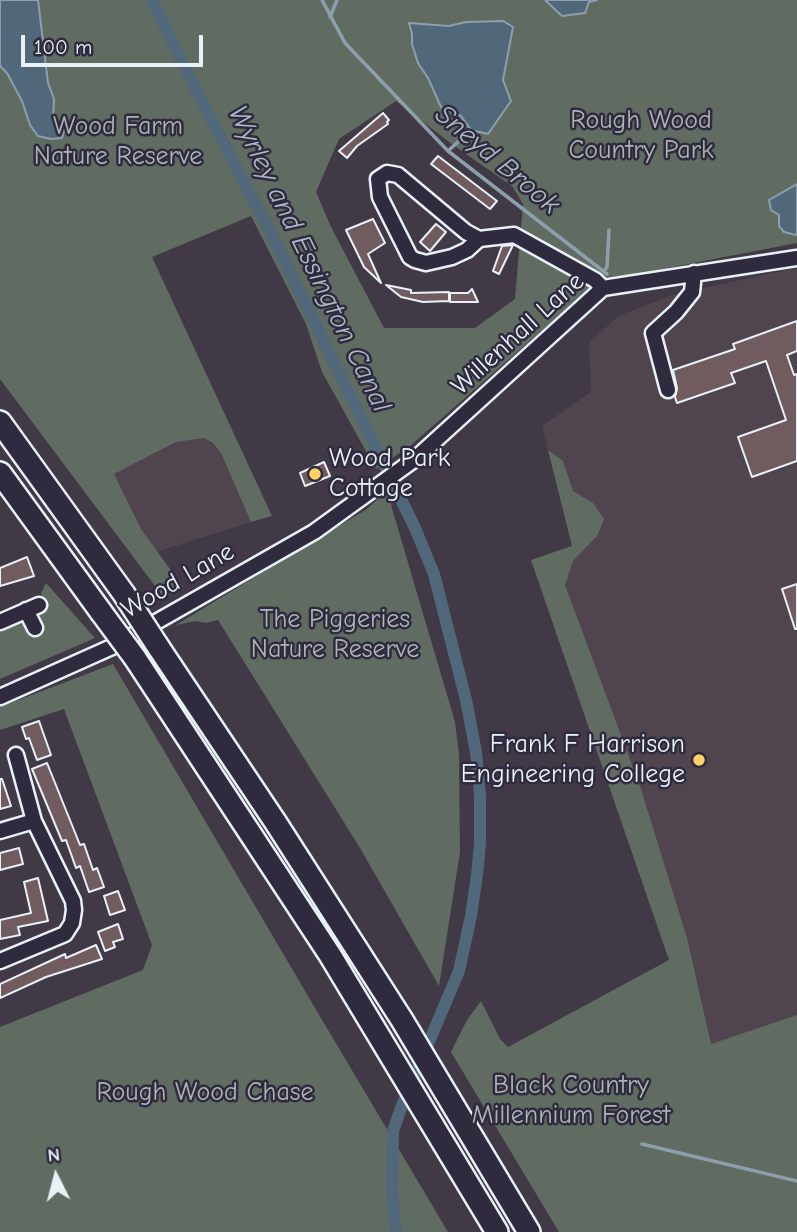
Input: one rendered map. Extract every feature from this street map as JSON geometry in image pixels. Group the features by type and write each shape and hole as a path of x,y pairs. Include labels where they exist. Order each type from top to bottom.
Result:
{"highway":[{"path":"0,422 124,594 268,812 402,1020 529,1232"},
{"path":"0,473 135,658 302,912 497,1232"}],"street":[{"path":"479,239 467,250 452,257 426,263 411,257 380,197 378,179 387,173 398,175 466,232 479,239 514,235 595,280 603,288"},
{"name":"Willenhall Lane","path":"372,492 411,461 603,288 797,258"},
{"path":"668,390 653,333 676,312 692,292 694,273"},
{"name":"Wood Lane","path":"0,697 114,646 181,610 314,532 372,492"},
{"path":"0,622 32,608 35,628"},
{"path":"0,961 65,934 72,923 74,910 73,901 34,821 16,753"},
{"path":"0,831 34,821"}],"shaded area":[{"name":"Frank F Harrison Engineering College","path":"797,268 797,1015 700,1048 531,560 572,546 542,426 591,392 589,343 618,316 675,294"},
{"path":"197,437 208,439 221,453 251,522 156,552 113,474 176,442"}],"green space":[{"name":"Rough Wood Country Park","path":"0,0 797,0 797,243 626,276 603,277 410,446 376,469 322,372 306,324 251,216 152,257 272,516 251,522 221,453 212,442 203,438 176,442 114,474 141,529 183,587 164,598 0,379","holes":["396,101 512,186 523,204 515,299 475,328 384,328 331,227 316,192 339,139"]},
{"name":"Black Country Millennium Forest","path":"548,450 563,461 573,491 593,503 604,519 597,536 573,561 565,585 641,789 687,938 711,1044 797,1015 797,1232 559,1232 451,1052 467,1020 481,1001 500,1039 508,1047 669,960 531,560 572,546"},
{"name":"The Piggeries Nature Reserve","path":"394,489 394,503 391,505 455,722 459,754 460,852 439,986 360,848 218,620 176,625 367,509 385,492 387,494"},
{"path":"46,583 95,638 0,679 0,628 18,620 38,628 38,614 46,609 41,593"},
{"name":"Rough Wood Chase","path":"113,664 448,1232 0,1232 0,1027 143,970 152,945 64,709 0,730 0,707"}],"water":[{"path":"0,0 38,0 48,83 54,99 53,122 64,130 62,138 38,136 30,125 22,101 7,73 0,66"},
{"path":"545,0 597,0 589,2 585,13 562,16"},
{"path":"503,21 513,27 503,80 511,101 488,134 471,130 461,116 441,107 418,63 409,23 449,26 466,22"},
{"path":"797,184 796,235 784,232 779,226 779,215 771,210 769,200"}],"building":[{"path":"383,113 389,120 388,124 357,146 347,158 339,151"},
{"path":"438,156 497,201 490,209 431,164"},
{"path":"373,219 385,243 368,254 381,283 364,267 346,230"},
{"path":"436,224 446,232 430,251 420,242"},
{"path":"513,245 499,274 493,271 502,246"},
{"path":"386,285 411,290 411,293 449,292 449,301 423,302 401,297"},
{"path":"472,289 478,302 450,302 450,293 468,293"},
{"path":"797,321 797,351 787,355 794,375 797,374 797,461 752,477 738,437 786,420 766,361 731,373 735,383 677,403 673,370 735,349 733,344"},
{"name":"Wood Park Cottage","path":"324,462 330,476 305,486 300,473"},
{"path":"27,557 34,576 0,586 0,568"},
{"path":"797,584 797,629 795,629 782,589"},
{"path":"39,721 51,755 37,760 22,727"},
{"path":"47,763 80,845 84,844 93,870 97,868 104,887 89,892 80,866 76,868 66,840 62,841 32,769"},
{"path":"0,779 11,806 0,809"},
{"path":"19,848 23,864 0,870 0,853"},
{"path":"38,878 48,921 18,927 20,935 0,939 0,920 31,913 24,882"},
{"path":"118,891 125,910 110,915 104,896"},
{"path":"118,924 123,939 113,942 115,947 105,951 98,932"},
{"path":"96,945 102,959 46,977 0,998 0,984 65,954 66,958"}],"waterway":[{"name":"Wyrley and Essington Canal","path":"152,0 272,235 415,528 434,574 466,700 476,752 480,796 477,875 459,971 393,1131 392,1192 396,1232"},
{"name":"Sneyd Brook","path":"322,0 345,43 448,151 607,274"},
{"path":"330,17 337,0"},
{"path":"448,151 471,130"},
{"path":"604,271 607,267 609,230"},
{"path":"642,1144 797,1181"}],"place":[{"name":"Wood Park Cottage","path":"315,474"},
{"name":"Frank F Harrison Engineering College","path":"699,760"}],"park label":[{"name":"Wood Farm Nature Reserve","path":"118,142"}]}
